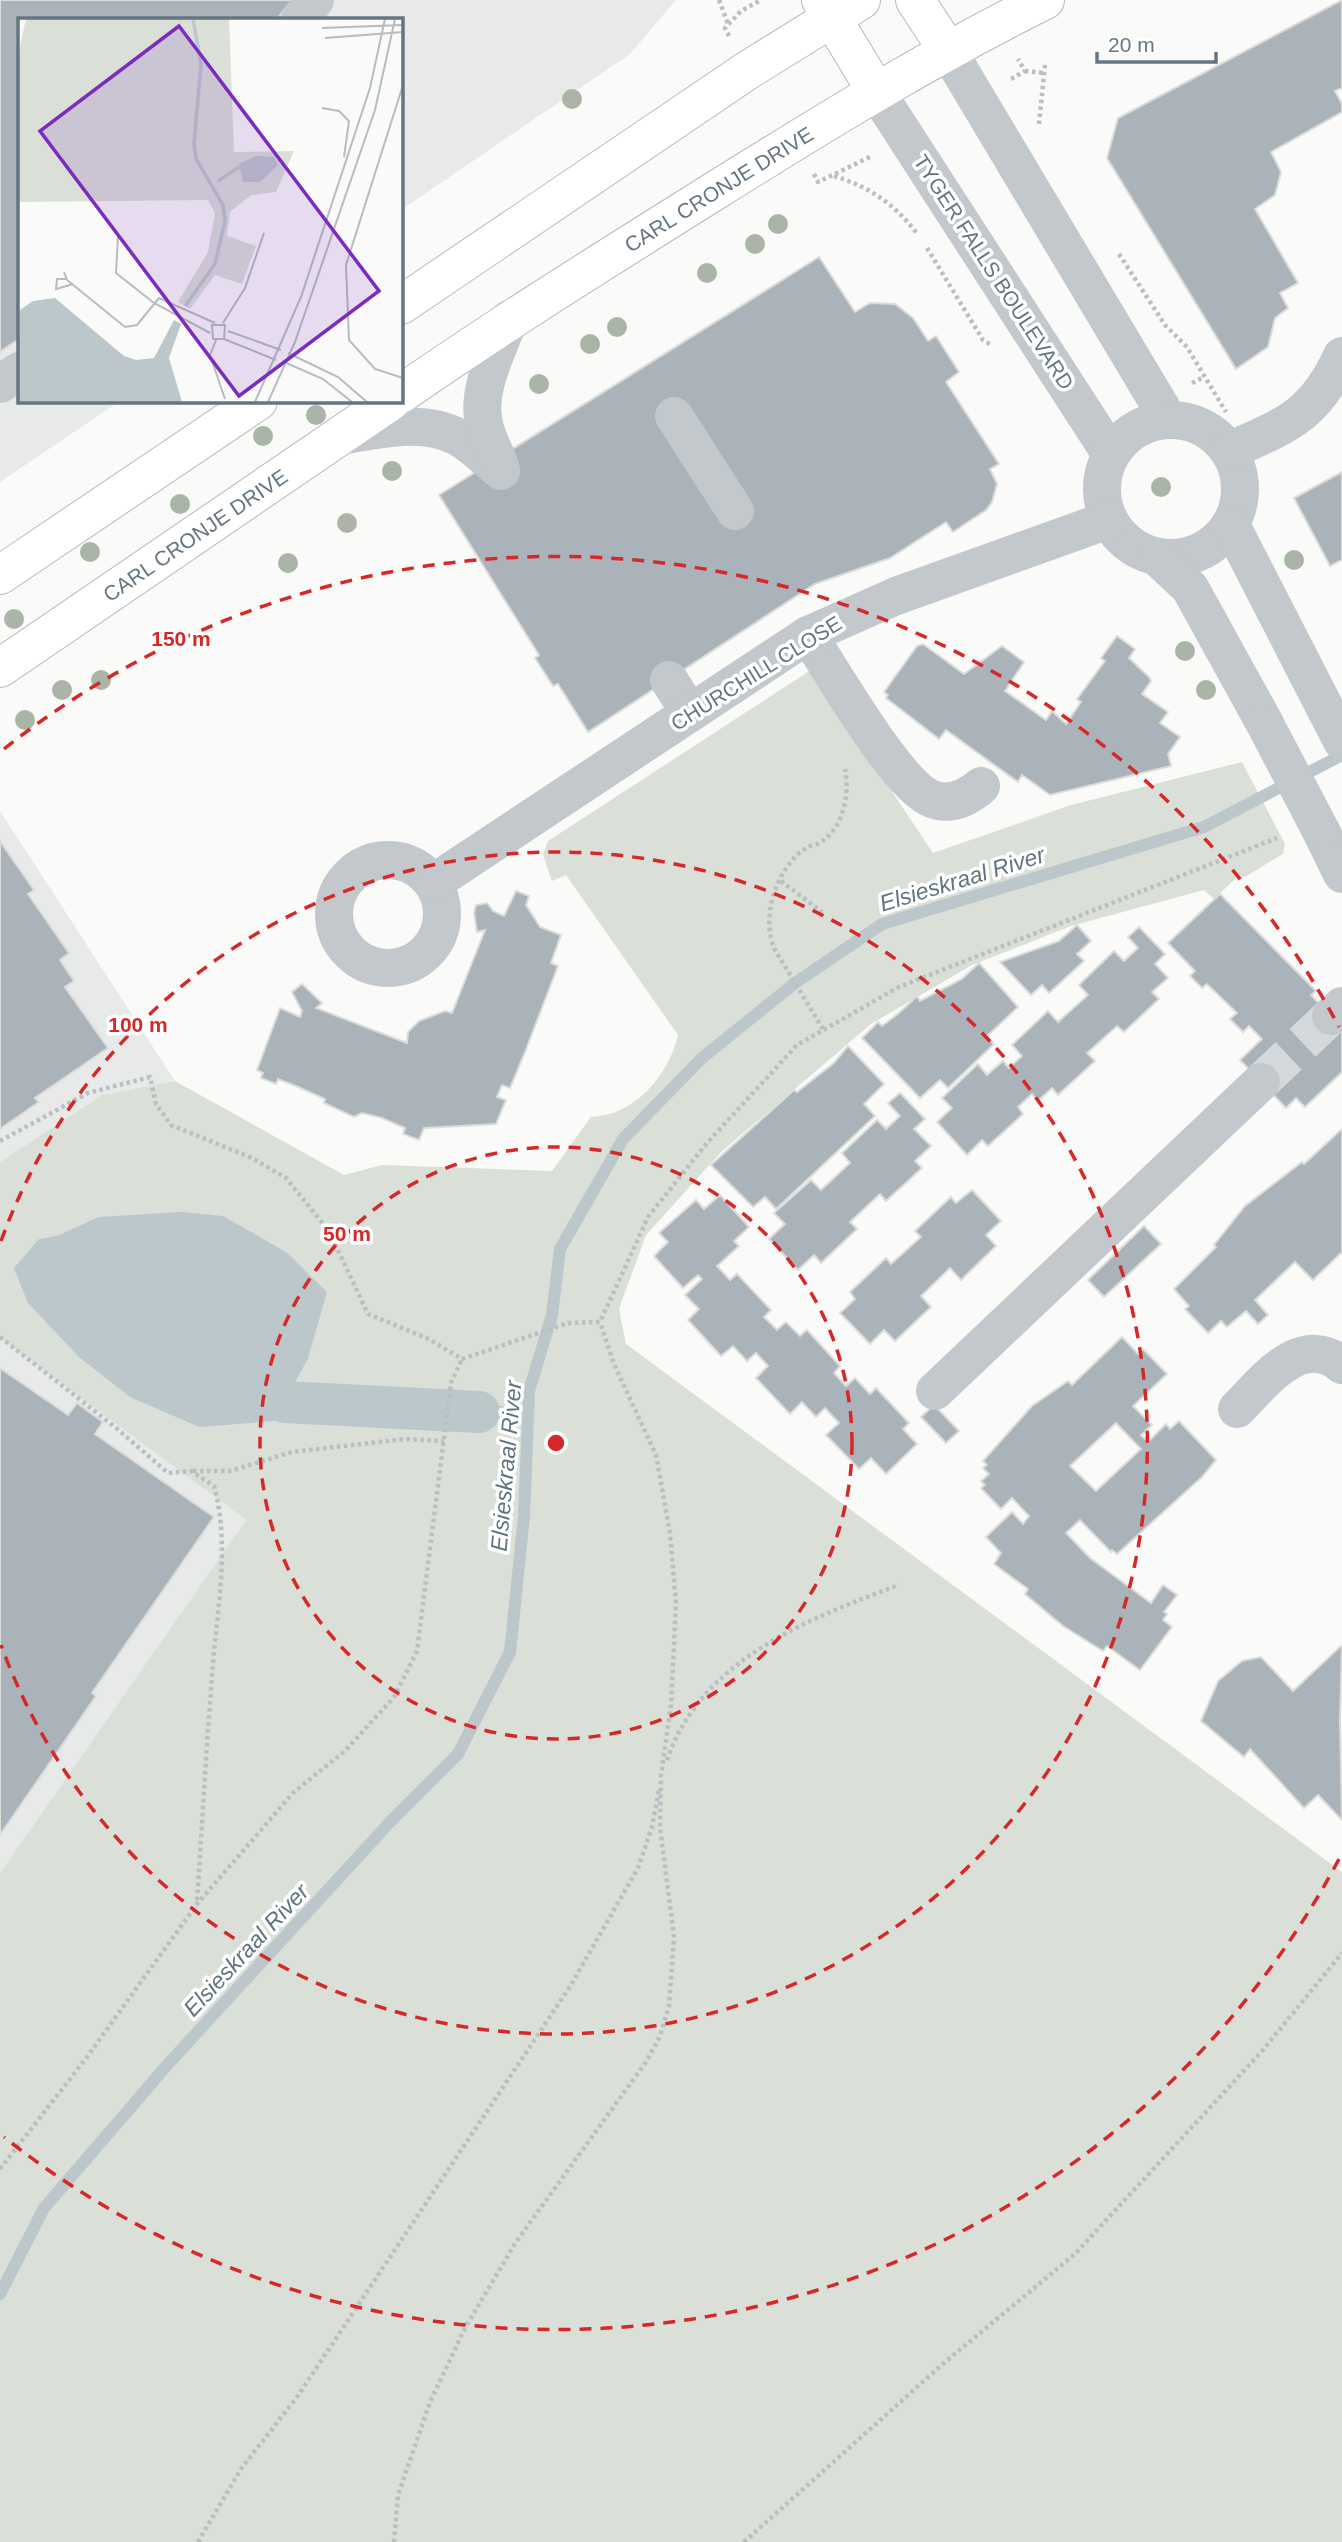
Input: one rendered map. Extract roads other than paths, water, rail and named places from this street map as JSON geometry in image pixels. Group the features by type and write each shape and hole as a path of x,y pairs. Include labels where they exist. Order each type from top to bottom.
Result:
{"main road":[{"path":"915,0 947,49"},
{"name":"CARL CRONJE DRIVE","path":"402,393 509,319 876,91 947,49 1045,0"},
{"path":"402,303 838,6 876,91"},
{"path":"0,576 257,402"},
{"name":"CARL CRONJE DRIVE","path":"0,668 390,402"}],"street":[{"path":"301,18 315,0"},
{"path":"947,49 1168,419"},
{"name":"TYGER FALLS BOULEVARD","path":"876,91 1110,453"},
{"path":"340,436 388,429 433,428 459,438 501,471 482,412 486,385 509,319"},
{"path":"0,384 18,371"},
{"path":"1228,433 1241,487 1231,525 1217,541 1200,553 1179,558 1157,557 1137,550 1120,537 1108,520 1101,498 1102,475 1110,453 1125,436 1145,424 1168,419 1192,422 1213,433 1291,424 1338,374"},
{"path":"674,416 735,511"},
{"name":"CHURCHILL CLOSE","path":"433,883 808,635 897,596 1108,520"},
{"path":"1231,525 1342,741"},
{"path":"1157,557 1190,588 1264,722 1342,874"},
{"path":"808,635 893,762 918,791 945,802 971,795 981,786"},
{"path":"668,680 690,713"},
{"path":"934,1391 1261,1082"},
{"path":"1237,1409 1288,1360 1307,1354 1323,1356 1342,1365"}],"waterway":[{"name":"Elsieskraal River","path":"0,2294 44,2208 169,2063 391,1821 458,1754 510,1652 524,1516 529,1391 552,1315 560,1249 623,1139 702,1058 795,983 882,924 1204,827 1342,755"},
{"path":"285,1402 479,1412"},
{"path":"479,1412 527,1412"}],"tunnel":[{"path":"1261,1082 1331,1016"}]}
